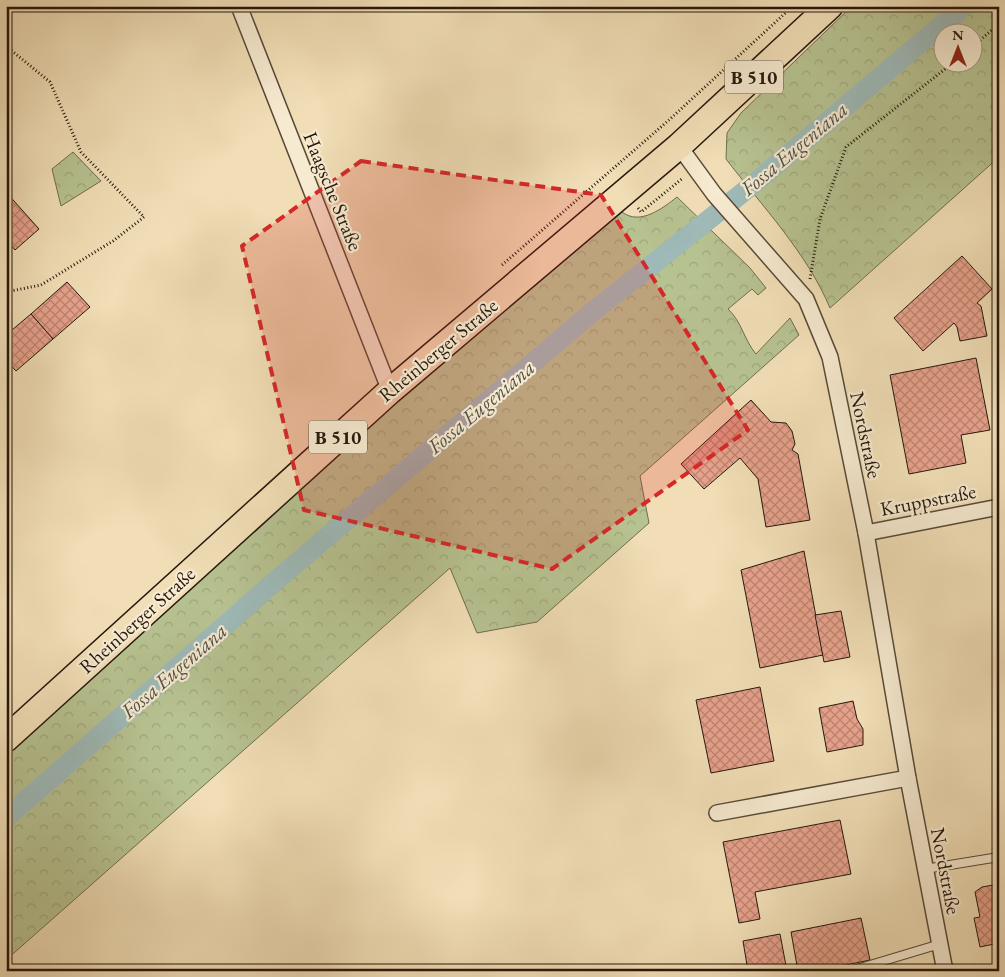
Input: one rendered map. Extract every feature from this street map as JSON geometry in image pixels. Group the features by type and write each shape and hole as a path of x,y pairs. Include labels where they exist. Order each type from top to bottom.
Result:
{"main road":[{"name":"Rheinberger Straße","path":"6,739 390,391 679,146 830,6"}],"street":[{"name":"Haagsche Straße","path":"239,6 390,391"},
{"name":"Nordstraße","path":"679,146 714,194 806,299 830,358 866,533 908,778 945,971"},
{"name":"Kruppstraße","path":"866,533 999,507"},
{"path":"717,813 908,778"}],"lane":[{"path":"925,869 999,857"},
{"path":"850,971 940,944"}],"path":[{"path":"606,173 669,120 793,6"},
{"path":"982,38 999,24"},
{"path":"6,46 50,82 81,152 144,217 113,241 41,285 6,292"},
{"path":"806,299 820,219 846,147 941,72"}],"highlighted area":[{"path":"361,161 601,195 748,430 552,569 304,510 242,246"}],"green space":[{"path":"852,6 999,6 999,157 830,308 809,268 796,249 726,159 727,133 741,113"},
{"path":"73,152 101,181 61,206 52,169"},
{"path":"677,197 750,268 766,288 758,295 752,289 728,309 737,320 756,354 790,318 799,335 640,476 649,523 537,622 477,633 450,568 6,960 6,750 395,402 622,212 629,216 644,216 665,206"}],"building":[{"path":"996,181 999,181 999,201 994,201"},
{"path":"6,192 39,229 15,250 6,239"},
{"path":"962,256 992,289 977,303 981,306 987,336 960,341 957,327 954,323 923,351 894,318"},
{"path":"67,282 90,307 53,339 31,314"},
{"path":"31,314 53,339 16,371 6,360 6,335"},
{"path":"976,358 990,430 961,435 966,463 909,474 890,375"},
{"path":"751,400 771,422 786,423 792,431 795,444 792,450 798,454 810,520 766,527 758,479 740,458 704,489 681,464"},
{"path":"804,551 823,655 760,668 741,570"},
{"path":"841,611 850,657 824,662 815,615"},
{"path":"760,687 774,761 711,773 696,700"},
{"path":"853,701 857,719 863,729 863,745 827,752 819,708"},
{"path":"840,820 851,874 755,892 760,919 739,923 723,842"},
{"path":"999,884 999,943 980,947 974,918 980,917 975,892 982,887"},
{"path":"861,918 870,960 817,971 798,971 791,932"},
{"path":"780,934 787,971 748,971 743,941"}],"waterway":[{"name":"Fossa Eugeniana","path":"6,818 280,577 590,314 756,182 964,6"}]}
